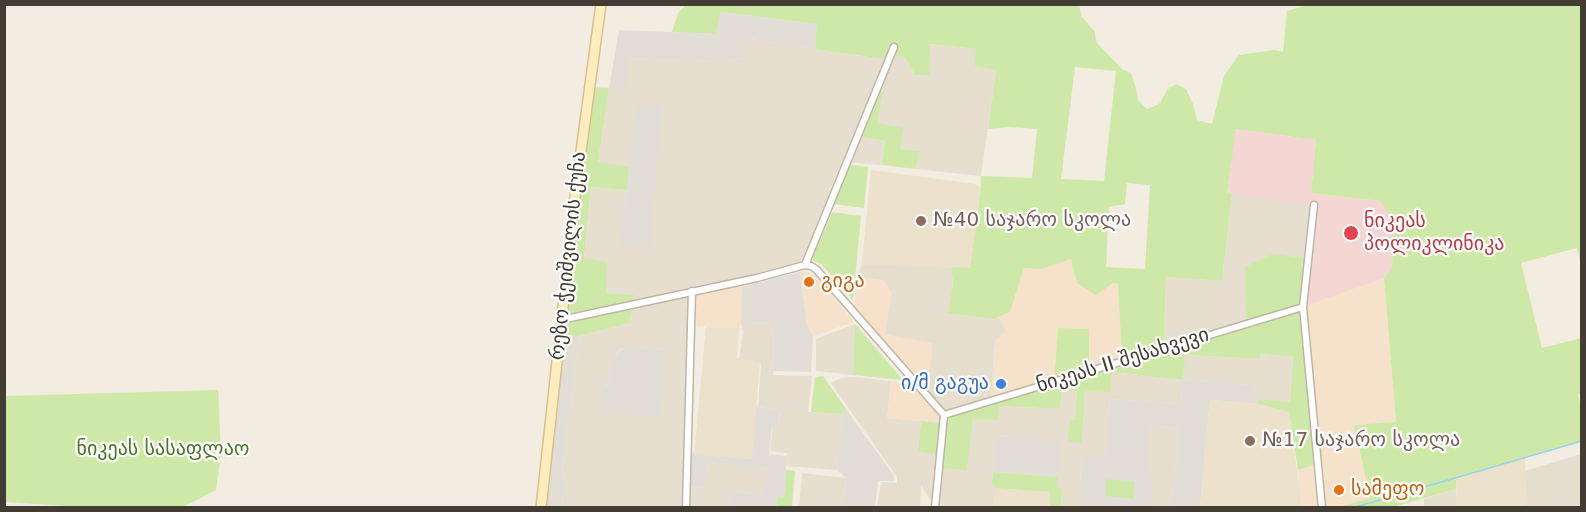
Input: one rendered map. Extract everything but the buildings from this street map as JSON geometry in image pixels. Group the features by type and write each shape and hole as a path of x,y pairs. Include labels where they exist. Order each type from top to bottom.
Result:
{"main road":[{"name":"რეზო ჭეიშვილის ქუჩა","path":"541,507 587,98 601,4"}],"street":[{"path":"805,265 894,47"},
{"path":"1314,205 1303,307 1322,507"},
{"path":"561,320 757,278 805,265 816,269 944,415 935,507"},
{"path":"686,507 692,291"},
{"name":"ნიკეას II შესახვევი","path":"944,415 1303,307"}],"shaded area":[{"path":"719,12 818,24 815,49 743,38 743,58 717,61 626,58 627,85 624,90 609,88 619,30 716,34"},
{"path":"743,38 888,60 891,55 905,57 915,75 928,76 929,44 977,49 996,69 981,176 916,169 919,151 900,149 877,123 883,92 859,136 885,141 882,165 848,162 805,265 692,291 687,487 704,488 708,462 769,468 765,495 731,492 729,507 562,508 564,485 562,466 579,336 629,323 633,295 606,293 584,259 591,187 626,190 629,167 598,163 609,88 624,90 626,58 717,61 743,58","holes":["626,347 665,350 600,392 608,384 613,359 619,350"]},
{"path":"636,103 662,104 649,250 620,247"},
{"path":"1235,129 1316,140 1311,193 1382,201 1394,225 1392,267 1384,278 1303,307 1314,205 1227,194"},
{"name":"№40 საჯარო სკოლა","path":"871,170 975,184 981,188 970,269 862,264"},
{"path":"1232,194 1314,205 1308,259 1246,324 1164,349 1166,277 1222,281"},
{"path":"1071,259 1077,283 1118,283 1122,362 1089,372 1058,328 1054,382 991,401 995,340 1006,331 999,317 1010,312 1024,268 1042,269"},
{"path":"862,264 951,267 953,283 949,313 994,319 999,317 1006,332 994,350 991,401 944,415 885,334 857,276"},
{"path":"800,272 815,275 854,322 813,336 807,324"},
{"path":"800,272 807,324 813,336 811,372 773,371 774,322 741,323 742,287"},
{"path":"857,276 883,280 892,292 885,334 933,343 926,396 944,415 943,423 887,418 891,381 916,385 854,312"},
{"path":"1384,278 1396,423 1354,425 1370,498 1338,507 1302,507 1298,470 1318,464 1303,307"},
{"path":"743,281 739,328 697,326 692,291"},
{"path":"774,322 773,375 812,376 808,412 842,414 837,470 786,466 787,453 770,451 773,425 779,425 780,410 758,407 761,364 739,361 743,332 741,323"},
{"path":"855,324 853,375 816,371 816,339"},
{"path":"706,327 739,328 737,358 760,362 752,459 694,455"},
{"path":"560,335 579,336 562,466 564,485 562,507 543,508"},
{"path":"626,347 665,350 661,416 599,411 600,392 608,384 613,359 619,351"},
{"path":"1261,354 1293,357 1290,402 1258,399 1253,385 1183,380 1184,355 1260,359"},
{"path":"1112,372 1183,380 1181,404 1110,399 1106,458 1082,457 1078,507 1061,507 1062,489 1057,489 1012,437 997,436 992,481 995,488 994,507 935,507 921,485 920,507 877,507 881,482 897,483 897,477 831,383 841,378 854,377 891,381 887,418 921,421 918,452 940,455 967,469 973,419 999,406 1060,409 1062,391 1077,391 1075,421 1068,441 1082,443 1085,391"},
{"path":"1183,380 1253,385 1258,399 1258,404 1210,400 1200,507 1172,507 1179,428 1147,425 1152,507 1078,508 1082,456 1106,457 1110,399 1181,404"},
{"name":"№17 საჯარო სკოლა","path":"1210,400 1257,404 1289,412 1302,507 1200,508"},
{"path":"756,407 780,410 778,427 772,427 769,454 787,456 784,497 778,497 777,507 729,507 731,492 765,495 768,468 708,462 704,488 687,487 688,452 751,459"},
{"path":"846,409 894,476 894,481 878,481 875,507 844,507 846,478 837,470 842,414"},
{"path":"1147,425 1179,428 1172,507 1152,507 1151,505"},
{"path":"996,436 1059,441 1058,477 993,472"},
{"path":"1581,454 1581,507 1526,507 1525,471"},
{"path":"1525,457 1526,507 1457,507 1456,477"},
{"path":"802,473 846,478 844,507 799,508"},
{"path":"995,488 1051,492 1050,507 994,508"},
{"path":"1456,489 1457,507 1424,507 1424,499"}],"green space":[{"path":"1310,4 1581,5 1581,266 1577,248 1521,263 1542,348 1581,338 1581,393 1578,394 1581,409 1581,441 1456,477 1456,489 1393,507 1338,507 1370,498 1354,425 1396,422 1384,278 1392,267 1394,225 1381,201 1311,193 1316,140 1236,129 1227,193 1232,194 1222,281 1166,277 1164,349 1246,324 1245,267 1273,254 1308,259 1303,307 1318,464 1298,470 1289,412 1258,404 1258,399 1290,402 1293,357 1261,354 1260,359 1185,355 1183,380 1112,372 1110,392 1085,391 1082,443 1068,442 1070,420 1075,420 1077,391 1062,391 1060,409 999,406 998,420 973,419 967,470 939,468 940,455 918,452 921,421 943,423 944,415 1054,382 1058,328 1089,329 1089,371 1122,361 1118,284 1113,283 1096,295 1077,283 1071,259 1042,269 1024,268 1010,312 994,319 948,313 953,283 951,267 970,268 981,176 1032,178 1037,129 1010,127 988,129 996,70 975,66 976,49 930,44 929,76 915,75 905,57 891,55 889,60 815,49 817,24 720,12 716,34 672,32 678,13 686,5 1079,5 1082,17 1095,32 1096,42 1122,69 1131,73 1138,100 1147,109 1159,104 1168,89 1176,84 1186,89 1197,120 1212,124 1224,76 1239,55 1274,50 1283,52 1287,11","holes":["1075,67 1116,71 1104,181 1061,179","1127,183 1150,185 1145,269 1106,267 1109,207 1125,204"]},
{"path":"589,87 609,88 598,162 629,167 627,190 591,187 584,258 607,262 606,293 634,295 629,323 579,336 560,335"},
{"path":"876,91 883,92 877,123 903,128 900,149 919,151 916,169 882,165 885,141 858,136"},
{"path":"849,165 868,167 864,208 833,204"},
{"path":"832,212 861,216 853,300 821,264 812,260"},
{"path":"855,324 903,380 853,375"},
{"path":"823,376 846,409 842,414 811,412 815,377"},
{"name":"ნიკეას სასაფლაო","path":"218,390 221,455 216,490 183,507 97,508 5,502 5,396"},
{"path":"786,470 795,471 792,507 777,507 778,497 784,497"},
{"path":"993,472 1058,477 1057,488 1062,489 1061,507 1050,507 1050,492 995,488 992,482"},
{"path":"1106,479 1135,482 1133,499 1105,496"}],"waterway":[{"path":"1352,508 1582,441"}],"place":[{"name":"№40 საჯარო სკოლა","path":"921,221"},
{"name":"ნიკეას პოლიკლინიკა","path":"1351,233"},
{"name":"გიგა","path":"809,282"},
{"name":"ი/მ გაგუა","path":"1001,384"},
{"name":"№17 საჯარო სკოლა","path":"1250,441"},
{"name":"სამეფო","path":"1339,490"}]}
